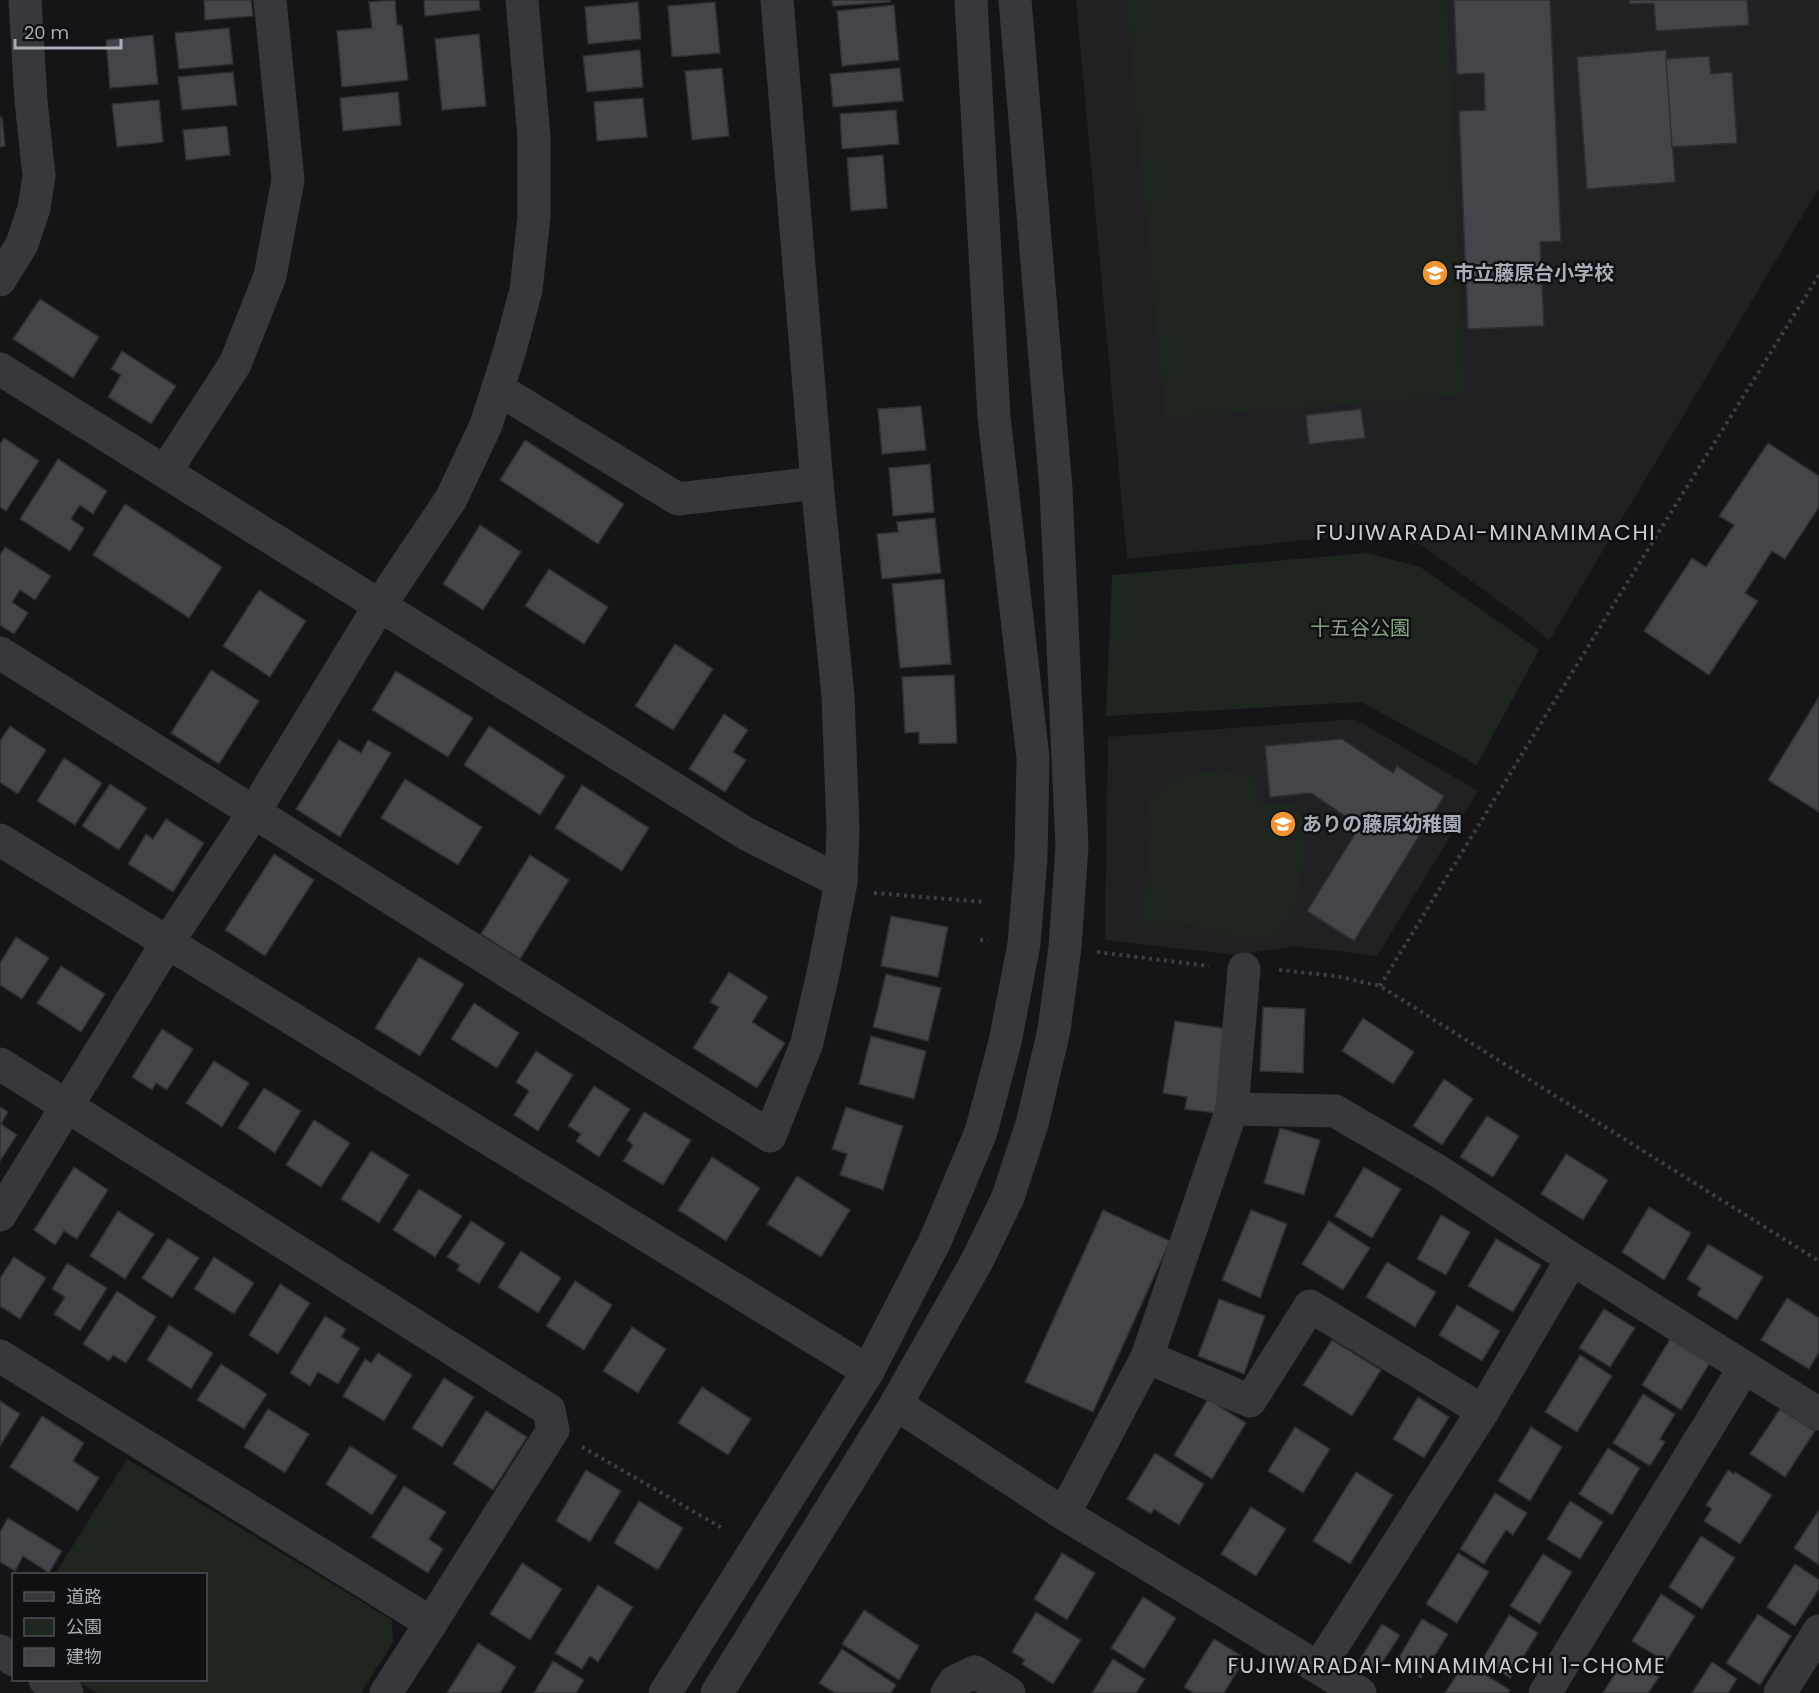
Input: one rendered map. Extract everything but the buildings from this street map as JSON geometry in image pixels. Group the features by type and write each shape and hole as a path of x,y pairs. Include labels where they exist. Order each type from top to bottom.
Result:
{"street":[{"path":"0,280 22,243 34,208 39,176 25,0"},
{"path":"165,472 235,364 270,276 288,180 270,0"},
{"path":"0,1215 167,943 254,812 380,605 451,499 486,425 526,290 534,217 534,137 522,0"},
{"path":"0,653 770,1136 807,1043 841,882 843,829 837,696 777,0"},
{"path":"665,1693 868,1371 935,1241 981,1132 1005,1042 1024,944 1031,858 1033,758 994,417 971,0"},
{"path":"717,1693 896,1404 977,1261 1008,1197 1032,1124 1053,1030 1065,947 1072,847 1056,489 1015,0"},
{"path":"0,369 745,833 841,882"},
{"path":"498,389 678,499 817,483"},
{"path":"0,840 868,1371"},
{"path":"1064,1514 1148,1357 1232,1109 1244,969"},
{"path":"0,1064 549,1410 553,1430 386,1693"},
{"path":"1232,1109 1335,1111 1438,1171 1572,1259 1819,1414"},
{"path":"1319,1667 1483,1411 1572,1259"},
{"path":"1148,1357 1250,1401 1310,1306 1483,1411"},
{"path":"0,1356 431,1623"},
{"path":"1545,1693 1744,1368"},
{"path":"896,1404 1064,1514 1360,1693"},
{"path":"1780,1693 1819,1631"},
{"path":"947,1693 954,1682 975,1672 1009,1693"},
{"path":"47,1681 67,1693"}],"path":[{"path":"1380,986 1620,593 1819,275"},
{"path":"841,882 851,892 985,902"},
{"path":"980,940 1024,944"},
{"path":"1065,947 1176,963 1336,976 1380,986 1819,1261"},
{"path":"553,1430 722,1528"}],"shaded area":[{"name":"市立藤原台小学校","path":"1076,0 1819,0 1819,188 1549,641 1525,620 1420,544 1360,534 1127,559"},
{"name":"ありの藤原幼稚園","path":"1355,719 1478,791 1377,956 1294,946 1236,955 1105,940 1108,737"}],"green space":[{"path":"1126,0 1447,0 1465,395 1165,418"},
{"name":"十五谷公園","path":"1367,553 1420,567 1539,650 1477,765 1361,702 1106,716 1112,575"},
{"path":"1222,770 1255,776 1258,804 1306,803 1306,846 1296,908 1275,935 1247,940 1189,925 1141,928 1150,835 1149,798 1173,780 1193,773"},
{"path":"127,1459 392,1620 393,1642 361,1693 97,1693 76,1681 207,1681 207,1573 56,1573"}],"place":[{"name":"市立藤原台小学校","path":"1435,273"},
{"name":"ありの藤原幼稚園","path":"1283,824"}],"district":[{"name":"FUJIWARADAI-MINAMIMACHI","path":"1486,532"},
{"name":"FUJIWARADAI-MINAMIMACHI 1-CHOME","path":"1447,1666"}]}
